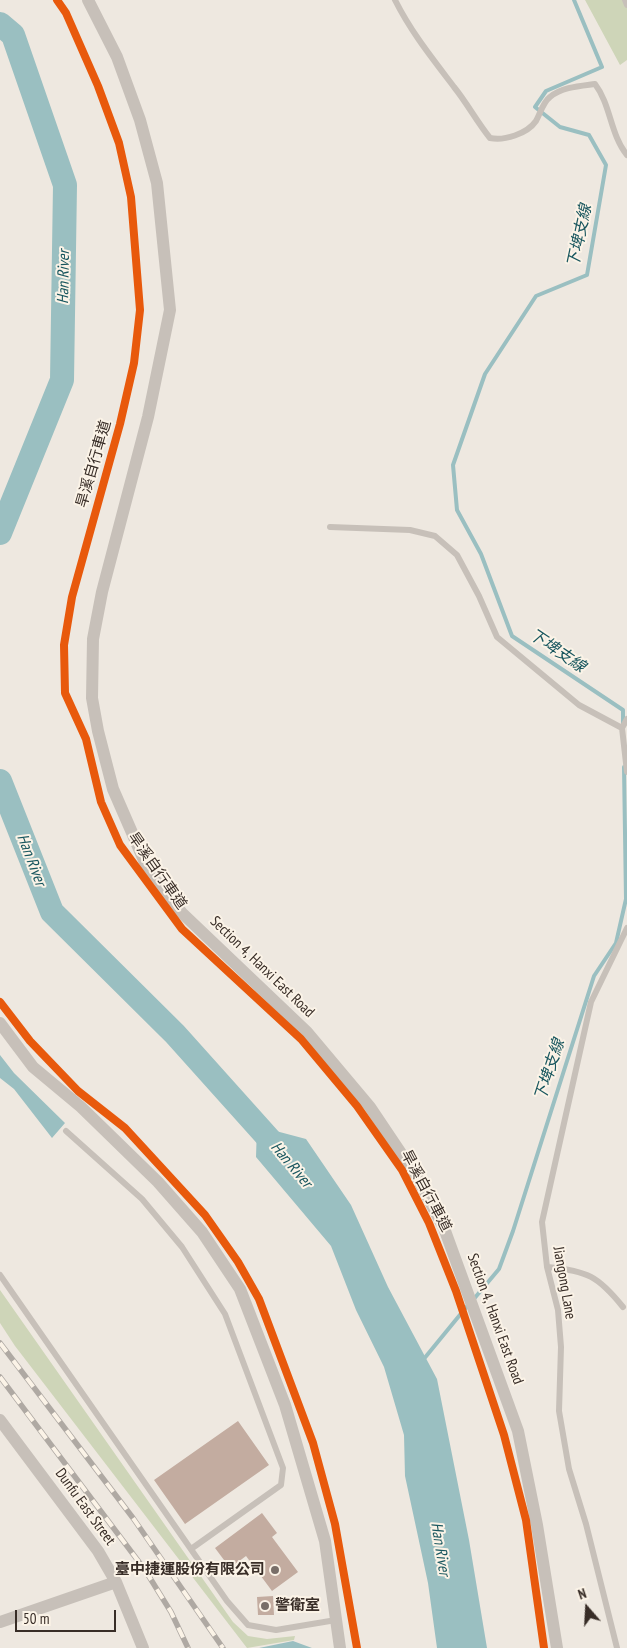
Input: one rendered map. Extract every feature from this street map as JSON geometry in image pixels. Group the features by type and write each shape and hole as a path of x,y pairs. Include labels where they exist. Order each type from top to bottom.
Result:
{"street":[{"name":"Section 4, Hanxi East Road","path":"88,0 116,57 140,120 157,183 170,310 148,417 102,592 93,639 92,698 98,731 113,789 150,874 182,913 307,1032 370,1107 417,1177 444,1228 518,1430 557,1648"},
{"path":"0,1023 33,1067 82,1107 158,1182 202,1232 240,1289 285,1405 323,1532 340,1648"},
{"name":"Dunfu East Street","path":"0,1420 98,1551 116,1582 143,1648"},
{"path":"0,1622 116,1582"}],"lane":[{"path":"394,0 409,28 431,60 455,88 490,138 500,140 517,135 534,124 548,98 570,88 595,84 604,97 612,127 627,155"},
{"path":"625,0 627,5"},
{"path":"330,527 410,530 435,536 457,555 479,596 497,637 579,705 622,728"},
{"path":"627,719 622,728 627,772"},
{"name":"Jiangong Lane","path":"616,1648 586,1524 569,1469 559,1411 561,1346 558,1310 547,1266 542,1222 591,1002 627,928"},
{"path":"66,1131 142,1199 182,1246 225,1314 283,1468 281,1486 191,1549"},
{"path":"547,1266 569,1269 592,1276 602,1282 623,1307"},
{"path":"0,1275 227,1601 248,1625 276,1630 336,1620"}],"green space":[{"path":"585,0 627,0 627,60 620,65"},
{"path":"0,1290 233,1622 248,1636 267,1639 295,1636 294,1640 247,1648 15,1346 0,1323"}],"water":[{"path":"0,1055 14,1073 65,1123 52,1138 14,1089 0,1078"},
{"path":"257,1126 306,1139 351,1205 388,1287 437,1379 469,1540 487,1648 437,1648 428,1583 405,1476 404,1435 384,1367 356,1310 331,1246 256,1157"},
{"path":"293,1641 312,1648 259,1648"}],"building":[{"path":"238,1421 269,1465 185,1524 154,1480"},
{"path":"262,1513 277,1533 272,1537 298,1572 272,1591 246,1556 230,1568 215,1548"},
{"name":"警衛室","path":"273,1596 274,1615 258,1615 257,1597"}],"waterway":[{"name":"下埤支線","path":"574,0 602,67 546,91 535,107 560,127 589,135 606,165 587,275 536,296 485,374 453,465 457,510 481,554 512,636 623,710 623,725"},
{"name":"Han River","path":"0,24 13,35 65,185 62,380 0,533"},
{"name":"下埤支線","path":"473,1300 499,1269 513,1231 594,976 616,943 626,899 624,767"},
{"name":"Han River","path":"0,781 52,912 175,1034 279,1150"},
{"name":"下埤支線","path":"423,1360 468,1305"}],"railway":[{"path":"0,1343 133,1518 223,1648"},
{"path":"0,1377 145,1570 171,1612 188,1648"}],"cycle path":[{"name":"旱溪自行車道","path":"57,0 66,13 98,86 119,143 131,197 140,310 134,363 120,424 72,597 64,645 65,693 86,739 101,802 120,845 182,929 301,1039 357,1106 402,1170 429,1223 456,1291 504,1435 526,1520 544,1648"},
{"path":"0,1002 30,1041 78,1091 125,1128 205,1215 238,1262 259,1299 313,1443 335,1524 357,1648"}],"place":[{"name":"臺中捷運股份有限公司","path":"275,1570"},
{"name":"警衛室","path":"265,1606"}]}
